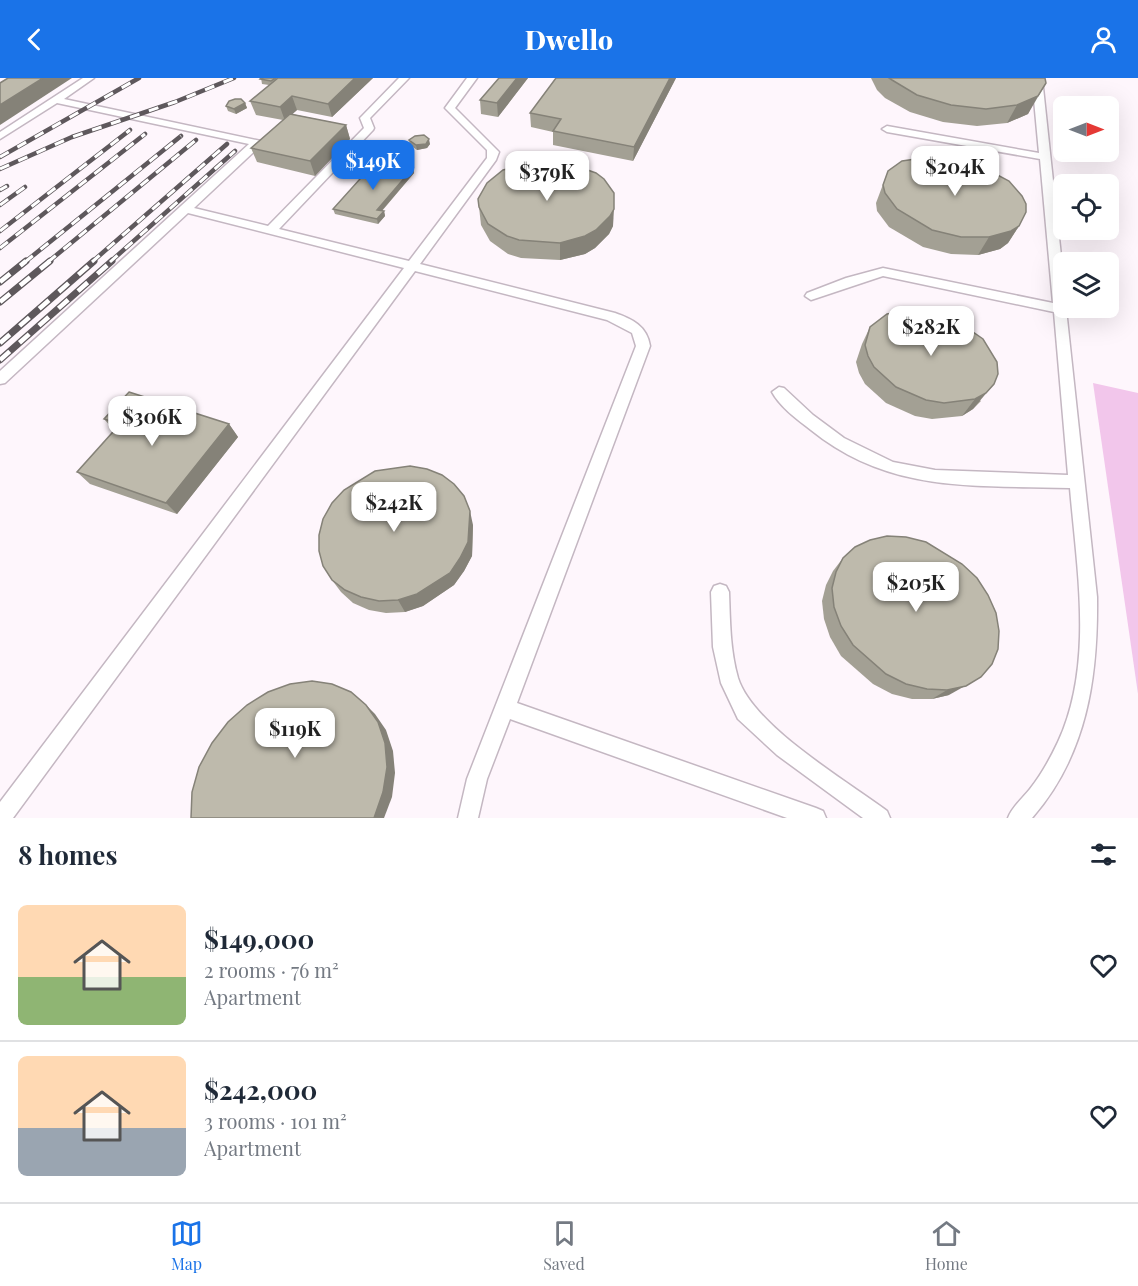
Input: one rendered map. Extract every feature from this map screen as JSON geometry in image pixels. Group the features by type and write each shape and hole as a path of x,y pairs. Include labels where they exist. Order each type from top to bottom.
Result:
{"lane":[{"path":"0,136 89,78"},
{"path":"271,230 369,128 365,118 404,78"},
{"path":"3,817 492,158 494,152 491,148 450,108 472,78"},
{"path":"1038,78 1054,252"},
{"path":"0,379 257,143 56,100"},
{"path":"887,129 1045,156"},
{"path":"186,209 610,316 632,325 643,338 643,346 477,779 468,818"},
{"path":"811,296 850,281 883,272 1053,308"},
{"path":"1018,818 1030,807 1057,771 1074,728 1084,689 1089,630 1061,318"},
{"path":"779,392 818,430 878,463 912,474 1077,482"},
{"path":"720,592 722,647 730,683 745,712 784,748 880,818"},
{"path":"505,708 816,818"}],"shaded area":[{"path":"1093,383 1138,393 1138,694"}],"building":[{"path":"8,78 43,78 0,105 0,83"},
{"path":"261,78 276,78 271,81"},
{"path":"278,78 355,78 328,104 292,96 280,107 250,101"},
{"path":"499,78 517,78 497,103 480,100"},
{"path":"556,78 670,78 634,147 553,131 561,119 530,113"},
{"path":"889,78 1045,78 1046,83 1038,96 1017,105 986,109 951,105 917,95"},
{"path":"241,99 245,103 234,109 226,106 229,101"},
{"path":"290,114 346,125 310,161 251,148"},
{"path":"424,135 429,139 426,144 416,145 409,140 415,136"},
{"path":"936,156 975,163 1009,181 1026,204 1026,212 1019,226 1011,231 989,237 961,237 932,230 897,209 885,193 883,185 888,171 902,161"},
{"path":"539,161 565,162 596,173 604,179 614,193 614,209 610,216 596,230 585,236 560,243 519,240 507,236 488,224 479,207 478,199 487,183 503,170"},
{"path":"389,163 413,168 377,210 384,211 377,219 333,209 368,170 380,173"},
{"path":"912,310 942,315 957,321 983,339 997,362 998,374 994,384 986,393 975,399 944,403 926,400 896,387 874,367 865,345 870,327 887,314"},
{"path":"129,392 229,424 166,503 77,472 120,424 104,419"},
{"path":"410,466 442,475 464,496 470,511 468,542 460,558 450,573 417,594 398,600 379,601 345,590 332,580 323,566 319,551 319,535 323,519 332,503 344,490 375,471"},
{"path":"887,536 906,537 926,542 962,564 977,578 988,595 996,613 999,631 998,649 992,664 981,677 966,686 947,690 927,689 906,684 886,674 853,645 841,626 834,607 832,588 843,558 855,547"},
{"path":"312,681 332,684 351,692 366,705 378,722 385,743 387,767 383,792 374,818 191,818 192,792 199,767 212,743 228,722 247,705 268,692 290,684"}],"railway":[{"path":"0,157 139,78"},
{"path":"0,169 72,137 175,102 234,78"},
{"path":"0,231 130,130"},
{"path":"0,248 145,134"},
{"path":"25,262 181,136"},
{"path":"48,262 196,140"},
{"path":"92,262 227,144"},
{"path":"110,262 235,151"},
{"path":"0,190 7,186"},
{"path":"0,205 25,187"},
{"path":"0,282 26,261"},
{"path":"0,302 50,261"},
{"path":"0,343 94,261"},
{"path":"0,360 112,261"}]}
